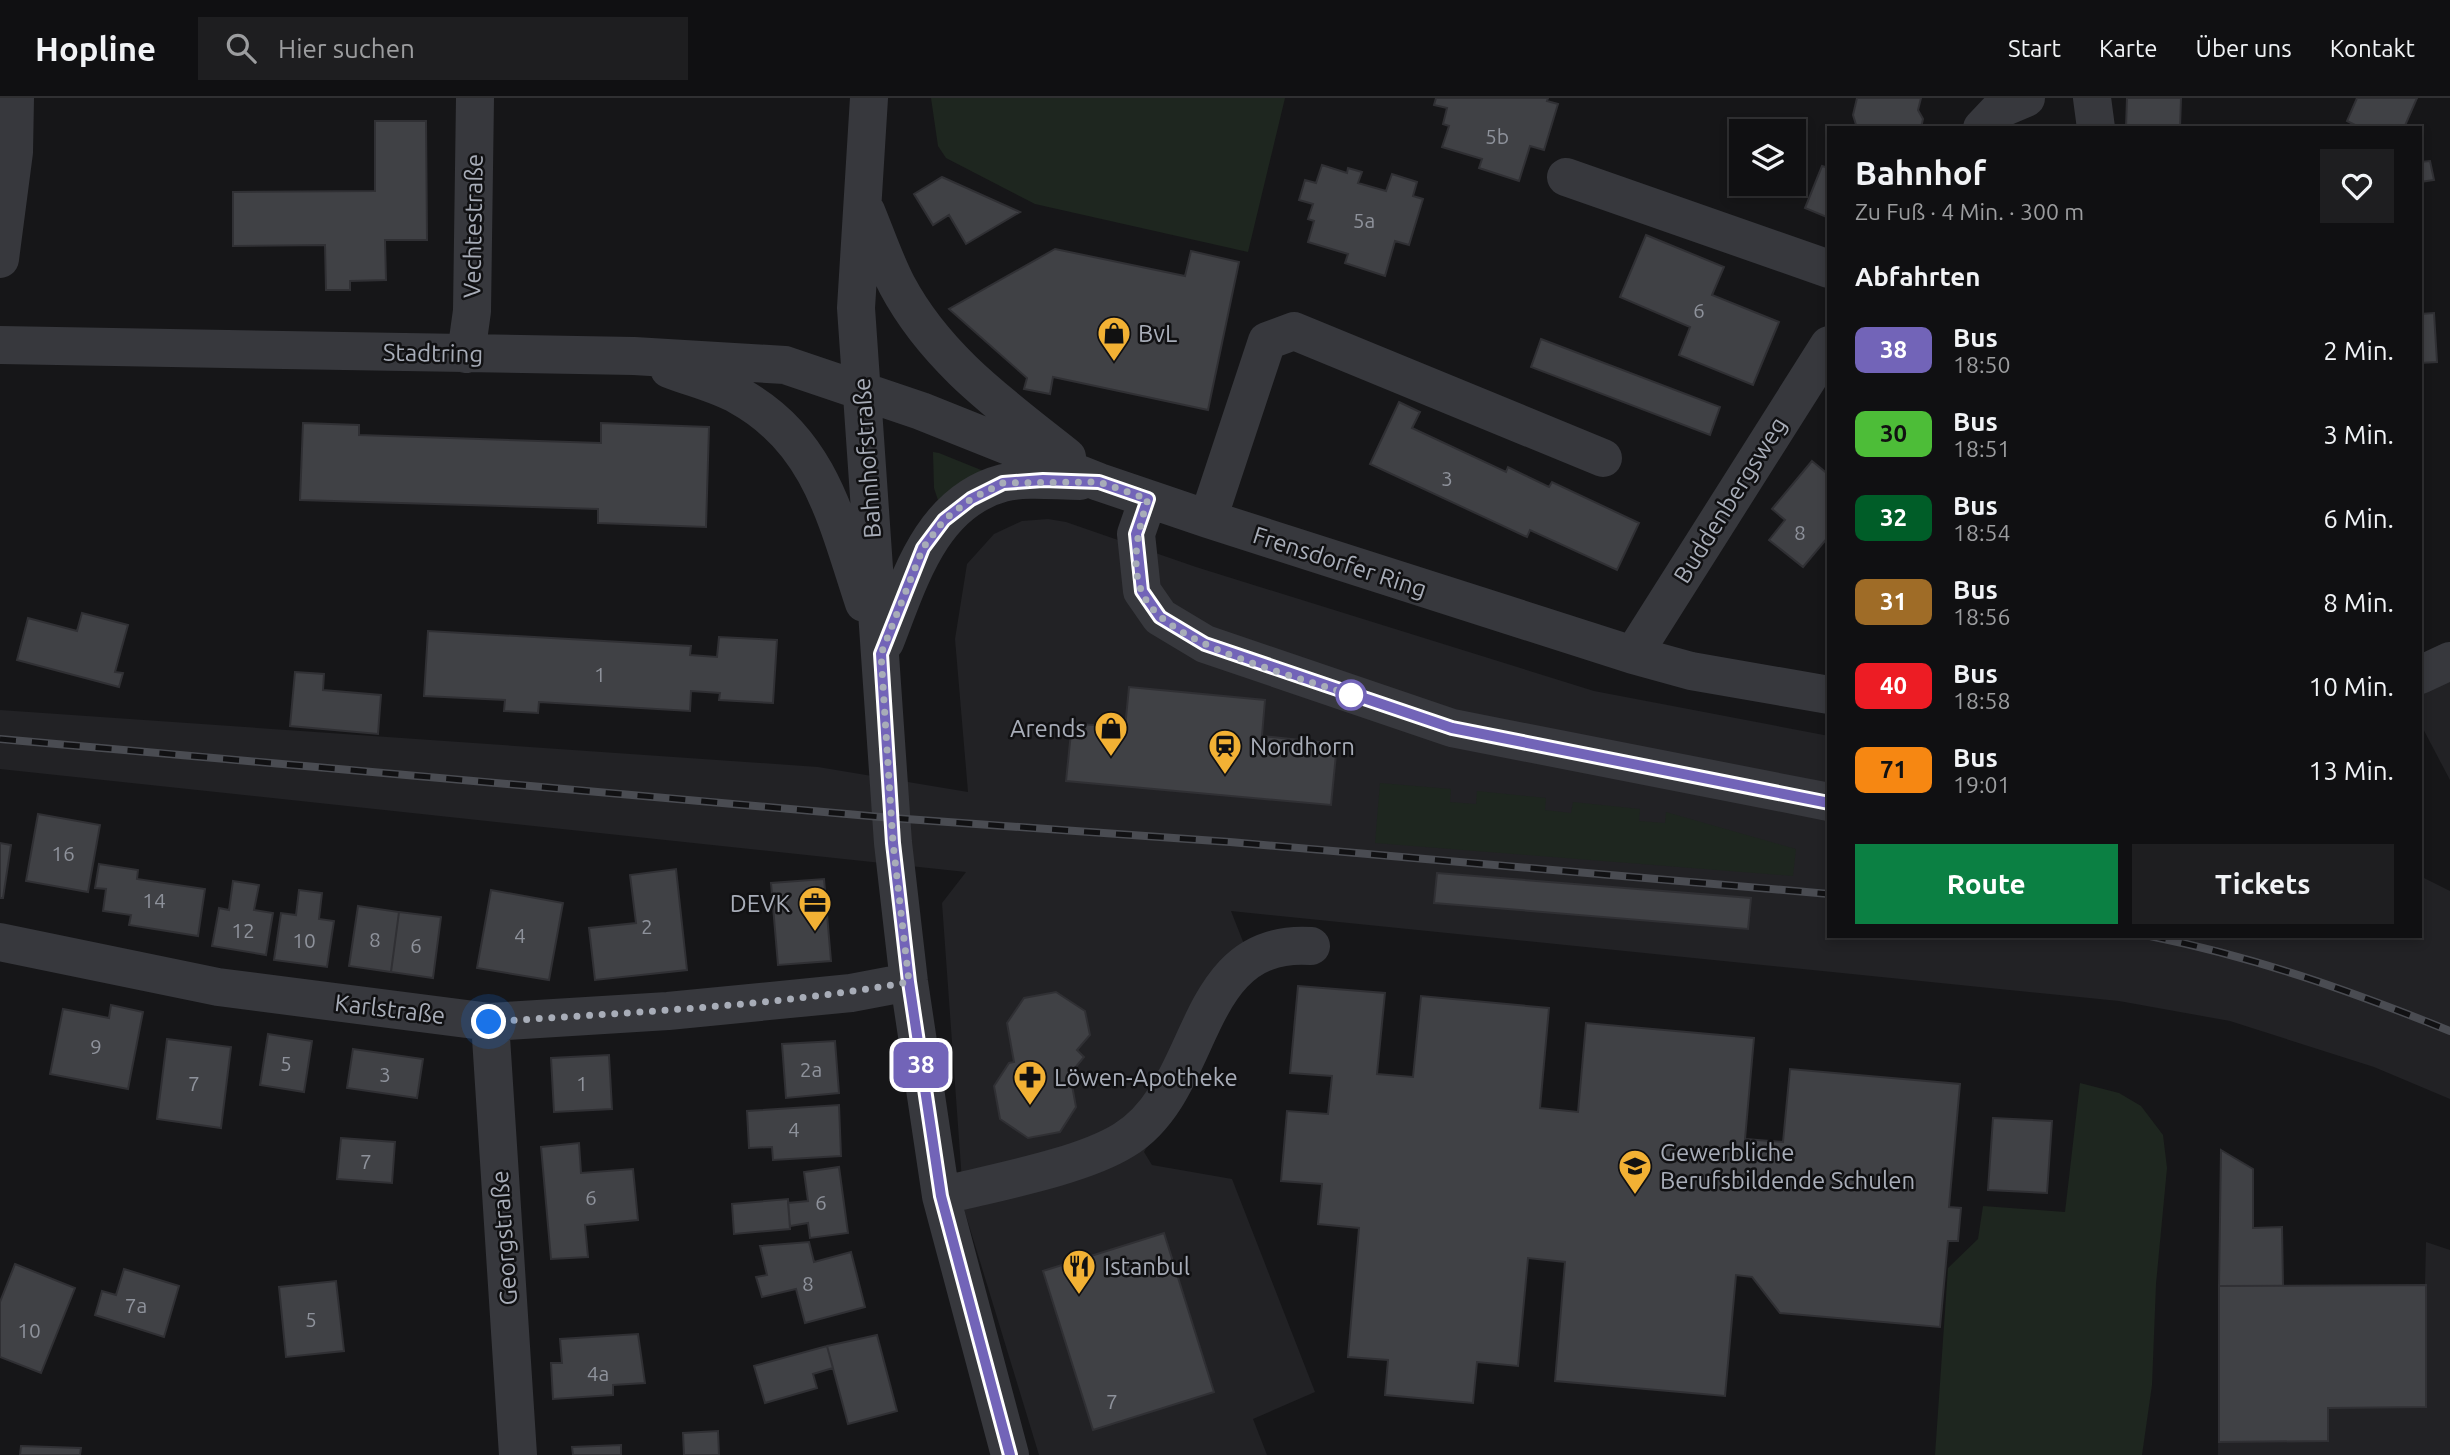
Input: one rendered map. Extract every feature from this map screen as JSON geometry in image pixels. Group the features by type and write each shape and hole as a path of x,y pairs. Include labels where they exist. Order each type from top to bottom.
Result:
{"street":[{"path":"0,259 14,152 15,98"},
{"name":"Vechtestraße","path":"466,354 472,311 475,98"},
{"name":"Bahnhofstraße","path":"869,98 856,308 892,818 909,982 941,1196 1010,1455"},
{"path":"1984,126 2000,109 2026,98"},
{"path":"2092,98 2096,126"},
{"path":"1566,177 1827,268"},
{"path":"862,202 897,285 942,351 967,377 1099,482"},
{"path":"1208,519 1267,341 1294,331 1604,458"},
{"name":"Stadtring","path":"0,345 634,356 785,365 863,389"},
{"name":"Buddenbergsweg","path":"1633,655 1827,348"},
{"path":"634,356 738,395 768,415 791,437 826,489 881,654"},
{"name":"Frensdorfer Ring","path":"863,389 1148,499 1633,655 1691,671 1827,695"},
{"path":"881,654 923,548 944,520 971,499 1003,483 1099,482"},
{"path":"1148,499 1136,534 1142,591 1160,617 1205,644 1452,728 1827,803"},
{"path":"2422,675 2450,662"},
{"name":"Karlstraße","path":"0,942 218,987 489,1022 694,1008 851,993 909,982"},
{"path":"941,1196 1082,1158 1125,1140 1154,1114 1174,1085 1211,1004 1234,973 1265,951 1290,944 1311,946"},
{"name":"Georgstraße","path":"489,1022 518,1455"}],"shaded area":[{"path":"931,98 1285,98 1248,252 1035,204 946,158 938,146"},
{"path":"933,452 991,474 939,503 934,488"},
{"path":"1048,519 1066,522 1196,567 1594,691 1827,736 1827,938 2422,938 2422,877 2450,891 2450,1099 2374,1067 2230,1021 2119,1001 1231,911 1253,967 1144,1152 1152,1165 1232,1179 1315,1392 1253,1419 1267,1455 1039,1455 964,1209 942,903 966,872 0,769 0,710 818,767 968,792 955,639 967,564 994,534 1022,521"},
{"path":"2450,646 2450,780 2422,727 2422,657"},
{"path":"1380,783 1451,789 1450,802 1476,804 1477,791 1546,798 1545,810 1571,813 1573,802 1640,809 1639,821 1665,823 1666,812 1796,849 1793,876 1375,843"},
{"path":"2080,1083 2119,1093 2141,1106 2163,1135 2167,1168 2156,1284 2152,1385 2142,1455 1935,1455 1948,1268 1978,1239 1983,1206 2065,1212"},
{"path":"2426,1242 2450,1250 2450,1455 2218,1455 2219,1286 2425,1285"}],"building":[{"path":"1436,98 1548,98 1547,101 1558,104 1544,150 1530,146 1519,181 1479,168 1482,159 1442,147 1449,126 1443,124 1447,108 1434,105"},
{"path":"1857,98 1921,98 1918,110 1923,119 1921,126 1856,126 1853,115"},
{"path":"2127,98 2181,98 2180,126 2126,126"},
{"path":"2357,98 2417,98 2405,126 2357,126 2347,121"},
{"path":"375,121 426,121 427,240 385,240 386,280 350,281 350,290 326,290 325,245 233,246 233,192 375,191"},
{"path":"2430,161 2434,180 2422,182 2422,162"},
{"path":"1322,165 1347,173 1348,168 1362,172 1358,183 1386,191 1392,174 1417,182 1413,196 1423,199 1409,245 1395,241 1385,276 1345,263 1348,254 1308,242 1314,221 1308,219 1313,204 1299,200 1305,180 1316,183"},
{"path":"1822,166 1827,167 1827,217 1805,208"},
{"path":"942,177 1020,212 966,244 949,215 933,225 914,194"},
{"path":"1646,235 1724,267 1712,295 1779,322 1753,385 1679,355 1690,327 1620,297"},
{"path":"1055,249 1185,276 1191,251 1239,262 1208,410 1053,377 1050,394 1024,389 1027,378 949,309"},
{"path":"2434,313 2437,362 2422,363 2422,314"},
{"path":"1541,339 1720,407 1710,435 1531,367"},
{"path":"1399,402 1420,412 1412,428 1506,472 1508,467 1549,487 1552,482 1639,523 1617,570 1530,530 1527,537 1370,464"},
{"path":"303,423 359,425 359,435 601,443 601,423 709,427 706,527 598,523 598,509 300,500"},
{"path":"1812,461 1827,473 1827,538 1803,567 1769,540 1785,520 1772,509"},
{"path":"82,613 128,625 115,672 123,673 119,687 17,660 28,618 77,631"},
{"path":"428,631 691,646 690,655 717,657 719,637 777,640 773,703 719,700 720,693 691,691 690,711 539,702 538,713 504,711 505,700 424,696"},
{"path":"295,672 324,674 323,690 381,695 378,734 290,726"},
{"path":"1129,687 1265,700 1262,736 1337,744 1331,805 1066,781 1072,723 1125,728"},
{"path":"38,814 100,825 88,892 26,881"},
{"path":"0,843 11,845 3,898 0,898"},
{"path":"99,864 138,870 137,879 205,889 198,936 129,925 131,915 103,911 106,889 95,888"},
{"path":"676,869 687,970 595,980 589,928 636,923 630,875"},
{"path":"1437,873 1751,898 1748,929 1434,903"},
{"path":"824,879 831,961 778,965 771,883"},
{"path":"233,881 259,885 254,910 273,913 266,955 212,946 219,908 229,910"},
{"path":"299,890 322,893 319,919 334,921 327,967 274,960 281,913 296,915"},
{"path":"491,890 563,903 549,980 477,968"},
{"path":"358,906 399,912 391,972 349,966"},
{"path":"399,912 441,917 433,978 391,972"},
{"name":"Gewerbliche Berufsbildende Schulen","path":"1298,986 1385,993 1377,1074 1413,1077 1421,996 1549,1008 1540,1108 1578,1112 1586,1023 1754,1038 1745,1139 1783,1142 1790,1069 1960,1084 1949,1207 1961,1208 1958,1241 1948,1241 1940,1327 1780,1313 1752,1277 1736,1275 1725,1396 1555,1381 1565,1262 1528,1258 1518,1366 1477,1362 1473,1403 1385,1395 1388,1360 1348,1357 1359,1228 1318,1224 1322,1184 1281,1181 1287,1111 1328,1114 1332,1076 1290,1073"},
{"path":"1056,992 1085,1011 1090,1035 1077,1050 1084,1057 1070,1074 1076,1107 1060,1132 1028,1138 1000,1119 994,1086 1009,1063 1014,1062 1007,1023 1024,998"},
{"path":"111,1005 143,1012 128,1089 50,1074 63,1009 109,1018"},
{"path":"268,1034 312,1041 304,1092 260,1085"},
{"path":"167,1039 231,1047 221,1128 157,1119"},
{"path":"835,1041 839,1093 786,1098 782,1044"},
{"path":"353,1049 423,1059 417,1098 347,1088"},
{"path":"609,1055 612,1109 554,1112 551,1058"},
{"path":"839,1105 841,1156 773,1160 772,1147 749,1148 747,1111"},
{"path":"1993,1118 2052,1121 2047,1193 1988,1190"},
{"path":"341,1138 395,1142 392,1183 337,1179"},
{"path":"579,1143 581,1173 633,1169 638,1220 585,1225 588,1257 551,1259 541,1147"},
{"path":"2221,1150 2253,1169 2253,1228 2282,1227 2283,1286 2219,1286"},
{"path":"839,1167 848,1233 810,1238 808,1223 790,1226 788,1203 808,1201 804,1172"},
{"path":"788,1199 790,1229 734,1234 732,1204"},
{"path":"1164,1233 1214,1392 1093,1430 1043,1271"},
{"path":"809,1242 814,1262 851,1252 865,1307 805,1323 796,1289 762,1297 756,1277 767,1275 760,1246"},
{"path":"15,1264 75,1288 41,1373 0,1357 0,1302"},
{"path":"124,1269 179,1286 164,1337 95,1315 102,1291 116,1295"},
{"path":"336,1281 344,1351 286,1357 279,1287"},
{"path":"2426,1285 2426,1407 2328,1408 2328,1441 2219,1442 2219,1286"},
{"path":"638,1334 645,1383 613,1385 613,1395 553,1399 551,1363 562,1363 560,1339"},
{"path":"877,1335 897,1411 848,1424 827,1346"},
{"path":"827,1346 833,1368 813,1374 817,1388 765,1403 754,1366"},
{"path":"718,1431 719,1455 684,1455 683,1433"},
{"path":"621,1445 621,1455 573,1455 572,1447"},
{"path":"21,1446 81,1448 80,1455 20,1455"}],"railway":[{"path":"0,739 892,818 1230,842 1827,894"},
{"path":"2159,938 2228,954 2302,976 2450,1031"}],"bus line":[{"name":"38","path":"1010,1455 941,1196 909,982 893,843 881,654 923,548 944,520 971,499 1003,483 1043,480 1099,482 1148,499 1136,534 1142,591 1160,617 1205,644 1398,712 1452,728 1685,772 1827,803"}],"place":[{"name":"BvL","path":"1114,363"},
{"name":"Arends","path":"1111,758"},
{"name":"Nordhorn","path":"1225,776"},
{"name":"DEVK","path":"815,933"},
{"name":"Löwen-Apotheke","path":"1030,1107"},
{"name":"Gewerbliche Berufsbildende Schulen","path":"1635,1196"},
{"name":"Istanbul","path":"1079,1296"}],"route":[{"path":"489,1022 694,1008 851,993 909,982 893,843 881,654 923,548 944,520 971,499 1003,483 1043,480 1099,482 1148,499 1136,534 1138,569 1142,591 1160,617 1205,644 1357,697 1351,695"}]}
